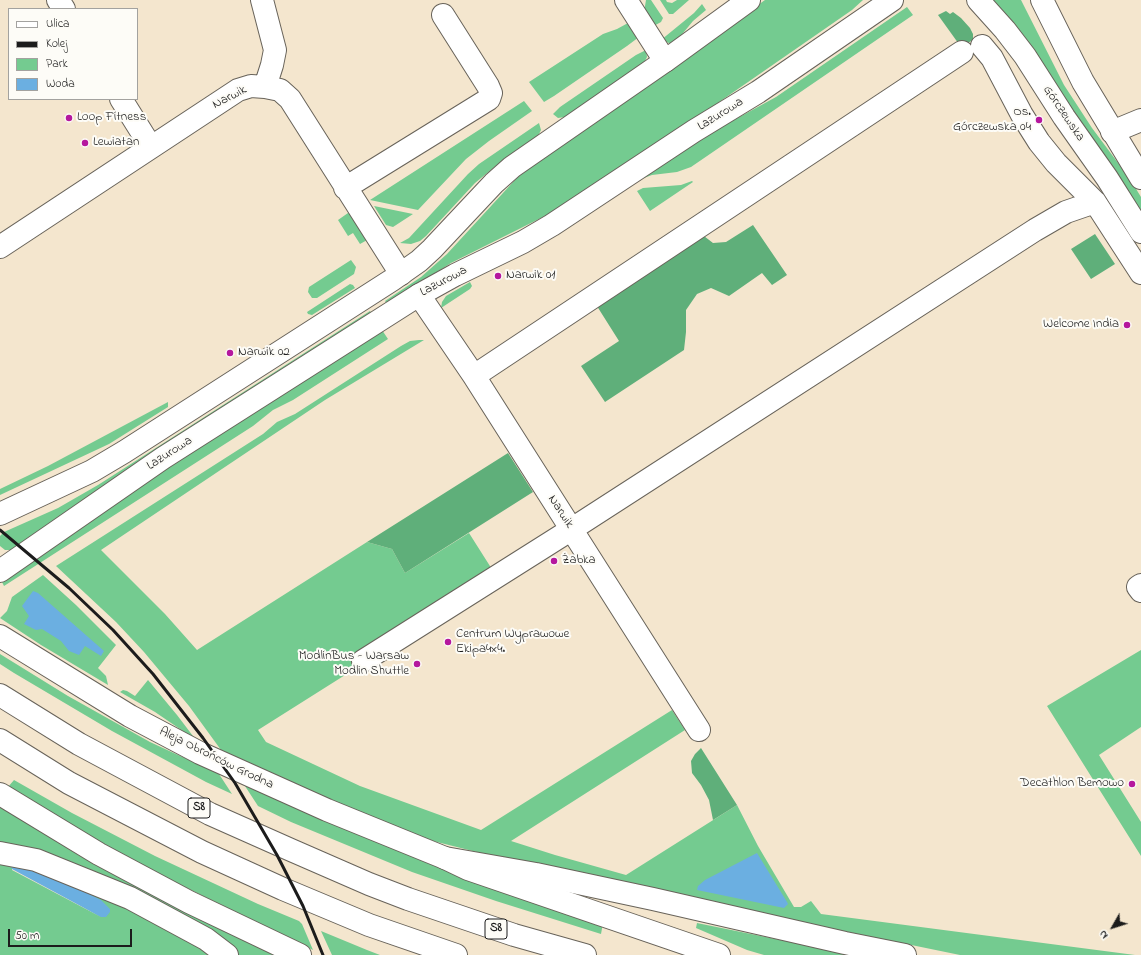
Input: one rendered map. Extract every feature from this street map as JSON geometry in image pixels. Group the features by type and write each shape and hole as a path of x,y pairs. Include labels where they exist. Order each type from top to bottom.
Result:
{"main road":[{"path":"262,0 275,50 265,87"},
{"path":"626,0 665,61"},
{"name":"Lazurowa","path":"1,514 92,471 124,452 401,274 432,249 494,183 512,167 665,61 749,0"},
{"path":"863,20 868,12 872,0"},
{"name":"Lazurowa","path":"0,571 9,557 419,295 455,275 523,242 552,225 694,131 758,92 892,0"},
{"name":"Górczewska","path":"978,0 1005,30 1025,56 1064,117 1107,178 1141,232"},
{"path":"1043,0 1083,82 1112,132 1140,175"},
{"path":"345,188 489,99 491,93 488,86 443,15"},
{"path":"982,46 992,58 1022,115 1039,142 1056,163 1095,202 1141,273"},
{"path":"474,376 962,52"},
{"name":"Narwik","path":"0,247 238,90 251,86 280,90 290,99 345,188 401,274"},
{"path":"122,100 151,146"},
{"path":"1112,132 1141,120"},
{"path":"363,661 572,530 1035,230 1066,212 1095,202"},
{"name":"Narwik","path":"419,295 474,376 699,730"},
{"path":"1141,585 1138,587 1141,591"},
{"name":"Aleja Obrońców Grodna","path":"0,636 123,712 200,753 274,788 445,858"},
{"name":"S8","path":"0,696 79,744 210,814 408,900 514,935 585,955"},
{"path":"0,740 69,783 202,852 283,889 369,925 456,955"},
{"path":"0,794 112,862 189,902 300,955"},
{"path":"0,853 36,860 130,898 206,939 227,955"},
{"path":"445,858 468,869 719,955"},
{"path":"445,858 536,874 653,898 845,943 904,955"}],"green space":[{"path":"646,0 651,0 663,18 661,22 652,27 644,12"},
{"path":"660,0 666,0 667,2 672,3 677,0 689,0 673,14 669,14"},
{"path":"765,0 863,0 852,10 673,134 555,211 451,263 387,304 385,301 421,277 447,254 514,181 528,168"},
{"path":"992,0 1021,0 1064,85 1092,128 1130,179 1141,197 1141,213 1032,47"},
{"path":"702,4 706,10 693,21 679,38 673,43 661,40 694,13"},
{"path":"907,7 913,15 691,167 677,172 652,175 641,179 714,131 776,97"},
{"path":"946,11 950,14 953,12 961,18 970,28 973,34 973,40 961,47 938,15"},
{"path":"628,23 639,37 544,102 529,82 603,34"},
{"path":"646,50 647,57 644,63 565,117 558,118 553,114 560,107 636,55"},
{"path":"524,101 532,111 466,159 418,210 370,200"},
{"path":"539,123 541,130 538,136 503,160 475,183 426,236 420,241 411,244 400,243 409,238 479,164"},
{"path":"692,181 693,182 650,211 637,191 643,188 681,185"},
{"path":"374,206 413,214 393,227 386,225"},
{"path":"348,213 354,214 369,239 360,244 353,233 348,236 338,220"},
{"path":"753,225 787,275 772,285 762,273 729,296 711,288 697,294 686,310 684,350 605,402 581,366 619,341 595,303 700,233 713,243 726,242"},
{"path":"1095,234 1115,264 1091,279 1071,249"},
{"path":"351,260 356,267 354,274 317,298 312,298 308,292 309,287"},
{"path":"470,282 472,286 470,289 441,308 442,302 446,296"},
{"path":"350,284 355,288 312,315 308,314 307,312"},
{"path":"370,311 372,314 11,550 5,550 0,546 0,536 4,532 58,508 98,485"},
{"path":"382,330 388,339 293,400 273,410 253,426 4,586 2,582 164,470"},
{"path":"424,340 325,400 101,550 165,614 197,650 367,542 392,549 405,573 469,533 495,574 399,641 258,730 266,742 360,786 481,830 672,710 685,730 511,841 626,875 737,805 758,846 794,907 801,907 811,901 821,914 1135,955 960,955 556,872 433,841 390,826 319,796 221,750 189,706 144,652 116,622 56,566 263,434 277,422 295,414 401,346 410,341"},
{"path":"168,402 168,407 109,444 0,495 0,489 48,466"},
{"path":"508,453 533,492 405,573 392,549 367,542"},
{"path":"43,575 116,645 98,668 106,676 108,685 41,645 0,618 7,611 12,597"},
{"path":"1141,650 1141,727 1099,755 1141,822 1141,856 1047,706"},
{"path":"0,654 68,696 150,742 219,774 232,794 206,782 112,731 14,673 0,664"},
{"path":"148,680 196,740 155,712 120,692 123,690 127,691 135,696"},
{"path":"701,748 737,805 713,820 709,800 701,785 692,773 691,761"},
{"path":"14,780 72,813 155,856 258,904 299,921 302,924 313,950 122,856 8,787"},
{"path":"243,783 603,923 601,934 496,901 412,872 291,822 258,806"},
{"path":"0,806 80,856 187,912 274,955 236,955 199,926 86,868 50,857 0,846"},
{"path":"0,858 66,877 217,955 0,955","holes":["12,866 101,917 12,870"]},
{"path":"697,923 854,955 764,955 747,950 696,928"},
{"path":"321,931 367,950 380,955 332,955"}],"water":[{"path":"33,591 38,593 104,651 101,656 85,646 79,655 69,651 61,641 42,629 36,630 24,624 29,616 22,606"},
{"path":"757,853 788,904 784,908 697,890 698,886 705,880"},
{"path":"14,865 56,877 101,900 110,909 110,912 106,917 101,917 12,869 11,866"}],"railway":[{"path":"0,530 69,588 113,630 153,674 203,738 235,783 277,855 303,906 323,955"}],"place":[{"name":"Loop Fitness","path":"69,118"},
{"name":"Os. Górczewska 04","path":"1039,120"},
{"name":"Lewiatan","path":"85,143"},
{"name":"Narwik 01","path":"498,276"},
{"name":"Welcome India","path":"1127,325"},
{"name":"Narwik 02","path":"230,353"},
{"name":"Żabka","path":"554,561"},
{"name":"Centrum Wyprawowe Ekipa4x4.","path":"448,642"},
{"name":"ModlinBus - Warsaw Modlin Shuttle","path":"417,664"},
{"name":"Decathlon Bemowo","path":"1132,784"}]}
